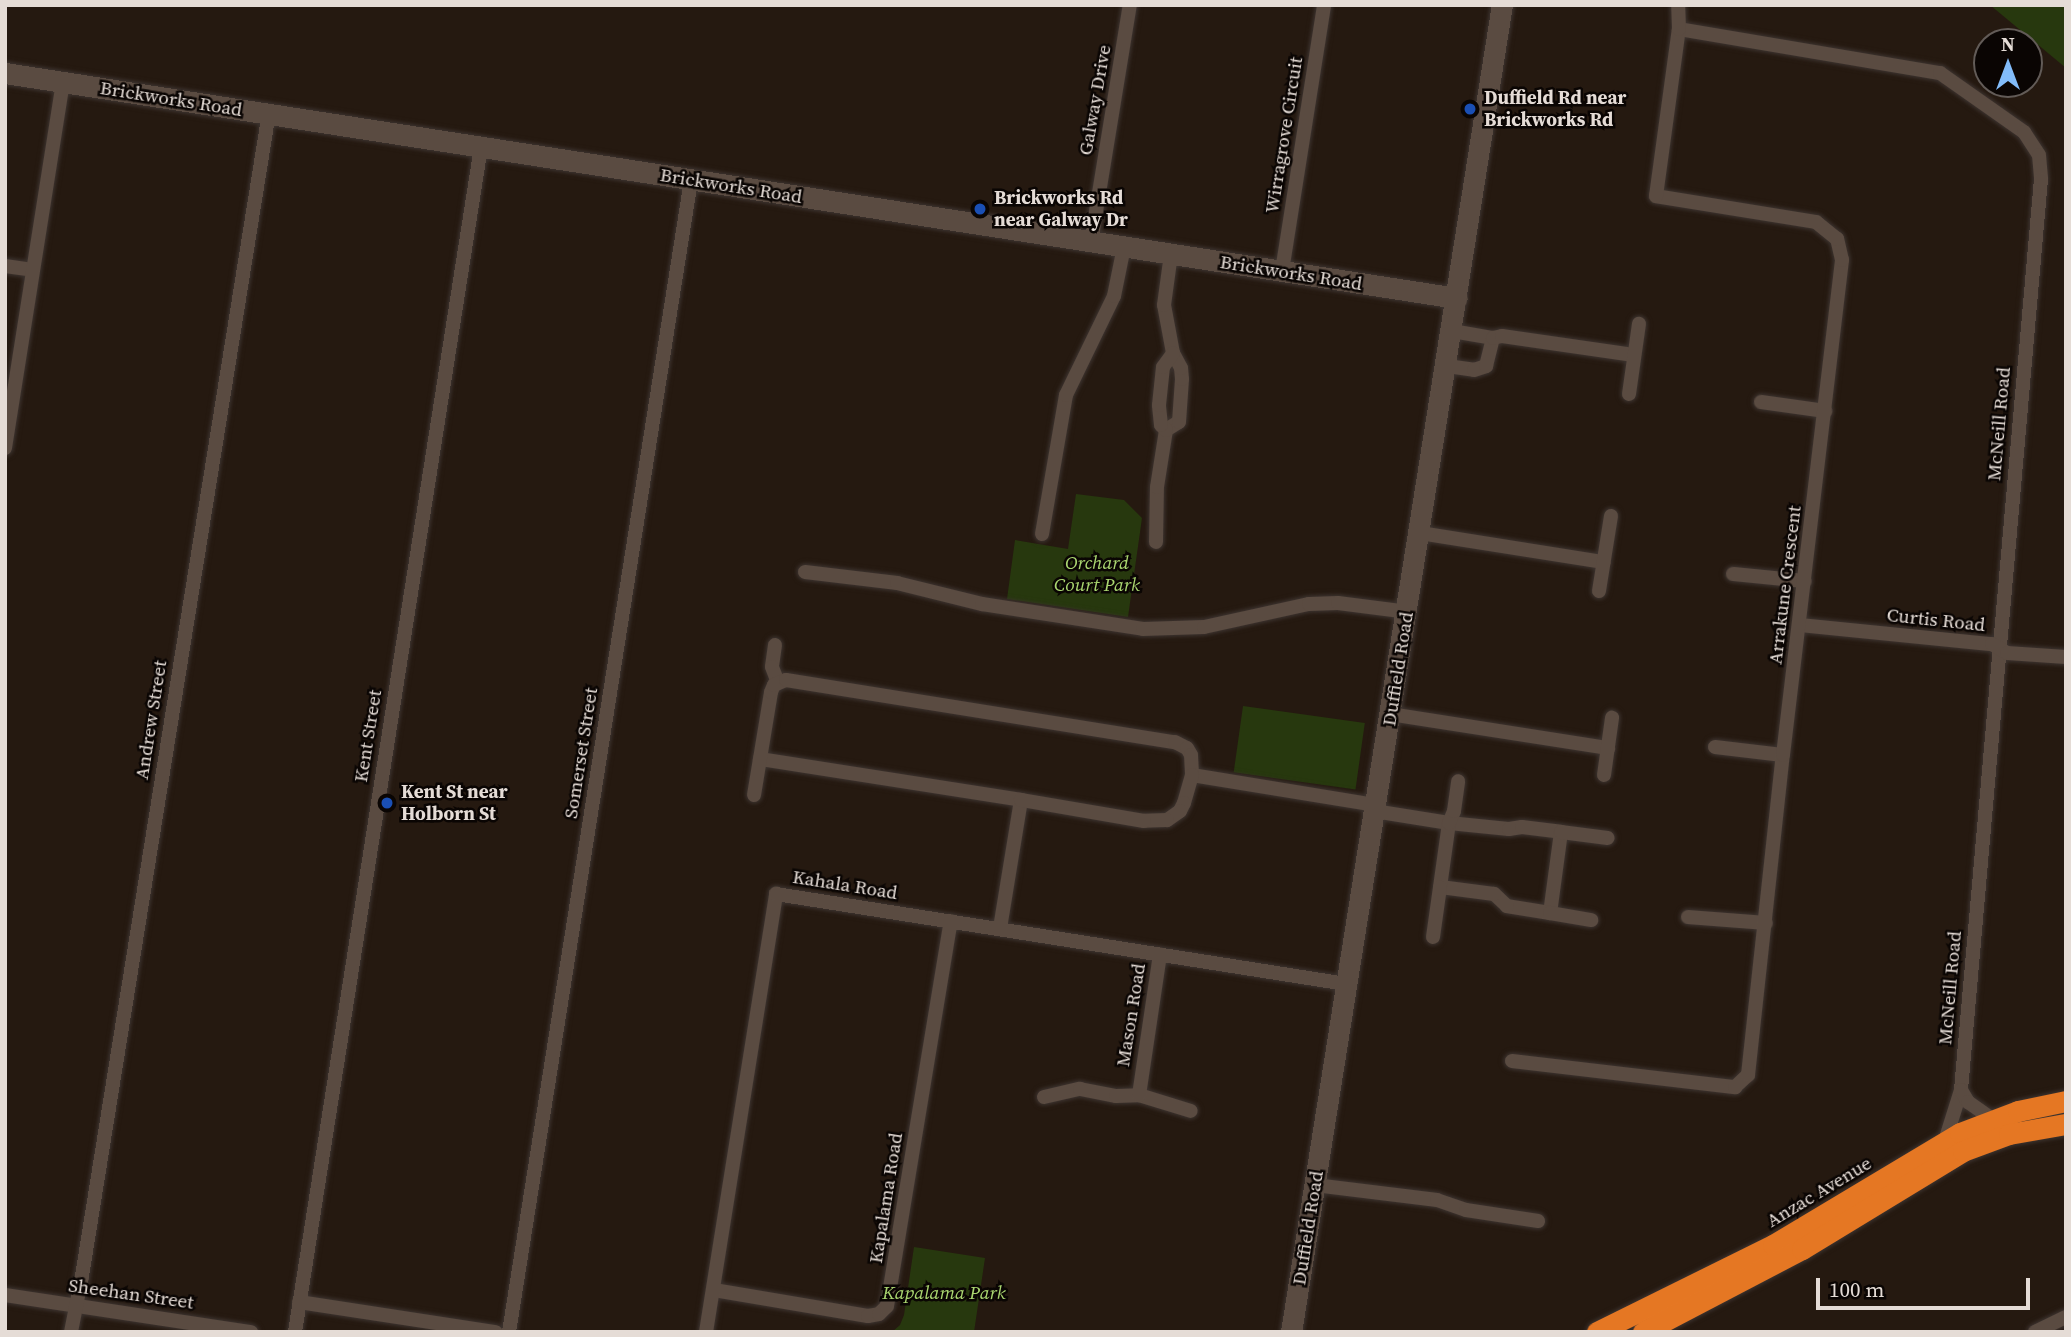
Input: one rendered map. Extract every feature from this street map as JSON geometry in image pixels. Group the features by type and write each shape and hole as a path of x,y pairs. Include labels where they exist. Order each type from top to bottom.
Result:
{"highway":[{"name":"Anzac Avenue","path":"1597,1332 1773,1245 1945,1140 1992,1119 2066,1101"},
{"name":"Anzac Avenue","path":"1643,1332 1802,1249 1963,1151 2009,1134 2066,1124"}],"street":[{"name":"Galway Drive","path":"1091,242 1130,5"},
{"name":"Wirragrove Circuit","path":"1282,271 1324,5"},
{"name":"Duffield Road","path":"1291,1332 1408,612 1502,5"},
{"name":"Arrakune Crescent","path":"1512,1061 1735,1087 1748,1075 1842,260 1837,239 1816,222 1656,196 1679,29 1678,5"},
{"name":"McNeill Road","path":"1679,29 1940,73 2013,123 2033,143 2039,155 2041,179 1961,1090 1945,1140"},
{"name":"Brickworks Road","path":"5,73 1457,298"},
{"path":"5,448 63,82"},
{"name":"Andrew Street","path":"71,1332 269,113"},
{"name":"Kent Street","path":"295,1332 481,147"},
{"name":"Somerset Street","path":"509,1332 691,180"},
{"path":"1042,534 1066,395 1114,296 1124,247"},
{"path":"1166,429 1175,427 1181,416 1182,372 1173,353 1164,305 1175,255"},
{"path":"5,266 33,270"},
{"path":"1629,394 1639,324"},
{"path":"1452,331 1634,355"},
{"path":"1447,366 1474,370 1486,366 1493,338"},
{"path":"1156,542 1157,487 1166,429 1159,419 1160,394 1163,367 1173,353"},
{"path":"1761,402 1825,411"},
{"path":"1599,590 1611,516"},
{"path":"1420,533 1604,562"},
{"path":"805,572 897,583 982,604 1143,629 1204,627 1309,604 1338,603 1408,612"},
{"path":"1733,574 1805,581"},
{"name":"Curtis Road","path":"1800,625 1992,644 2007,653 2066,657"},
{"path":"775,645 772,667 778,682"},
{"path":"754,795 771,692 778,682 798,680 1175,742 1187,748 1191,755 1192,775 1180,811 1160,822 761,759"},
{"path":"1390,714 1608,748"},
{"path":"1604,775 1612,718"},
{"path":"1714,747 1783,755"},
{"path":"1192,775 1449,823 1608,838"},
{"path":"1433,937 1449,823 1454,811 1458,780"},
{"path":"1000,928 1021,800"},
{"path":"1550,913 1560,832"},
{"path":"1440,887 1494,894 1507,906 1591,920"},
{"name":"Kahala Road","path":"706,1332 715,1290 776,894 1346,984"},
{"path":"1688,917 1766,923"},
{"name":"Kapalama Road","path":"715,1290 868,1316 879,1314 887,1306 951,921"},
{"name":"Mason Road","path":"1140,1088 1160,955"},
{"path":"1044,1097 1080,1089 1116,1096 1140,1088 1191,1111"},
{"path":"1961,1090 1968,1102 1992,1119"},
{"path":"1314,1185 1437,1199 1466,1210 1538,1220"},
{"name":"Sheehan Street","path":"5,1295 251,1332"},
{"path":"299,1302 496,1332"},
{"path":"2035,1332 2066,1317"}],"green space":[{"path":"1990,5 2066,5 2066,68 2043,49 2043,28 2018,28"},
{"name":"Orchard Court Park","path":"1076,494 1124,500 1142,518 1128,617 1007,599 1015,540 1068,549"},
{"path":"1243,706 1365,723 1355,789 1234,772"},
{"name":"Kapalama Park","path":"914,1247 985,1258 974,1332 892,1332 900,1325 904,1315"}],"place":[{"name":"Duffield Rd near Brickworks Rd","path":"1470,109"},
{"name":"Brickworks Rd near Galway Dr","path":"980,209"},
{"name":"Kent St near Holborn St","path":"387,803"}]}
